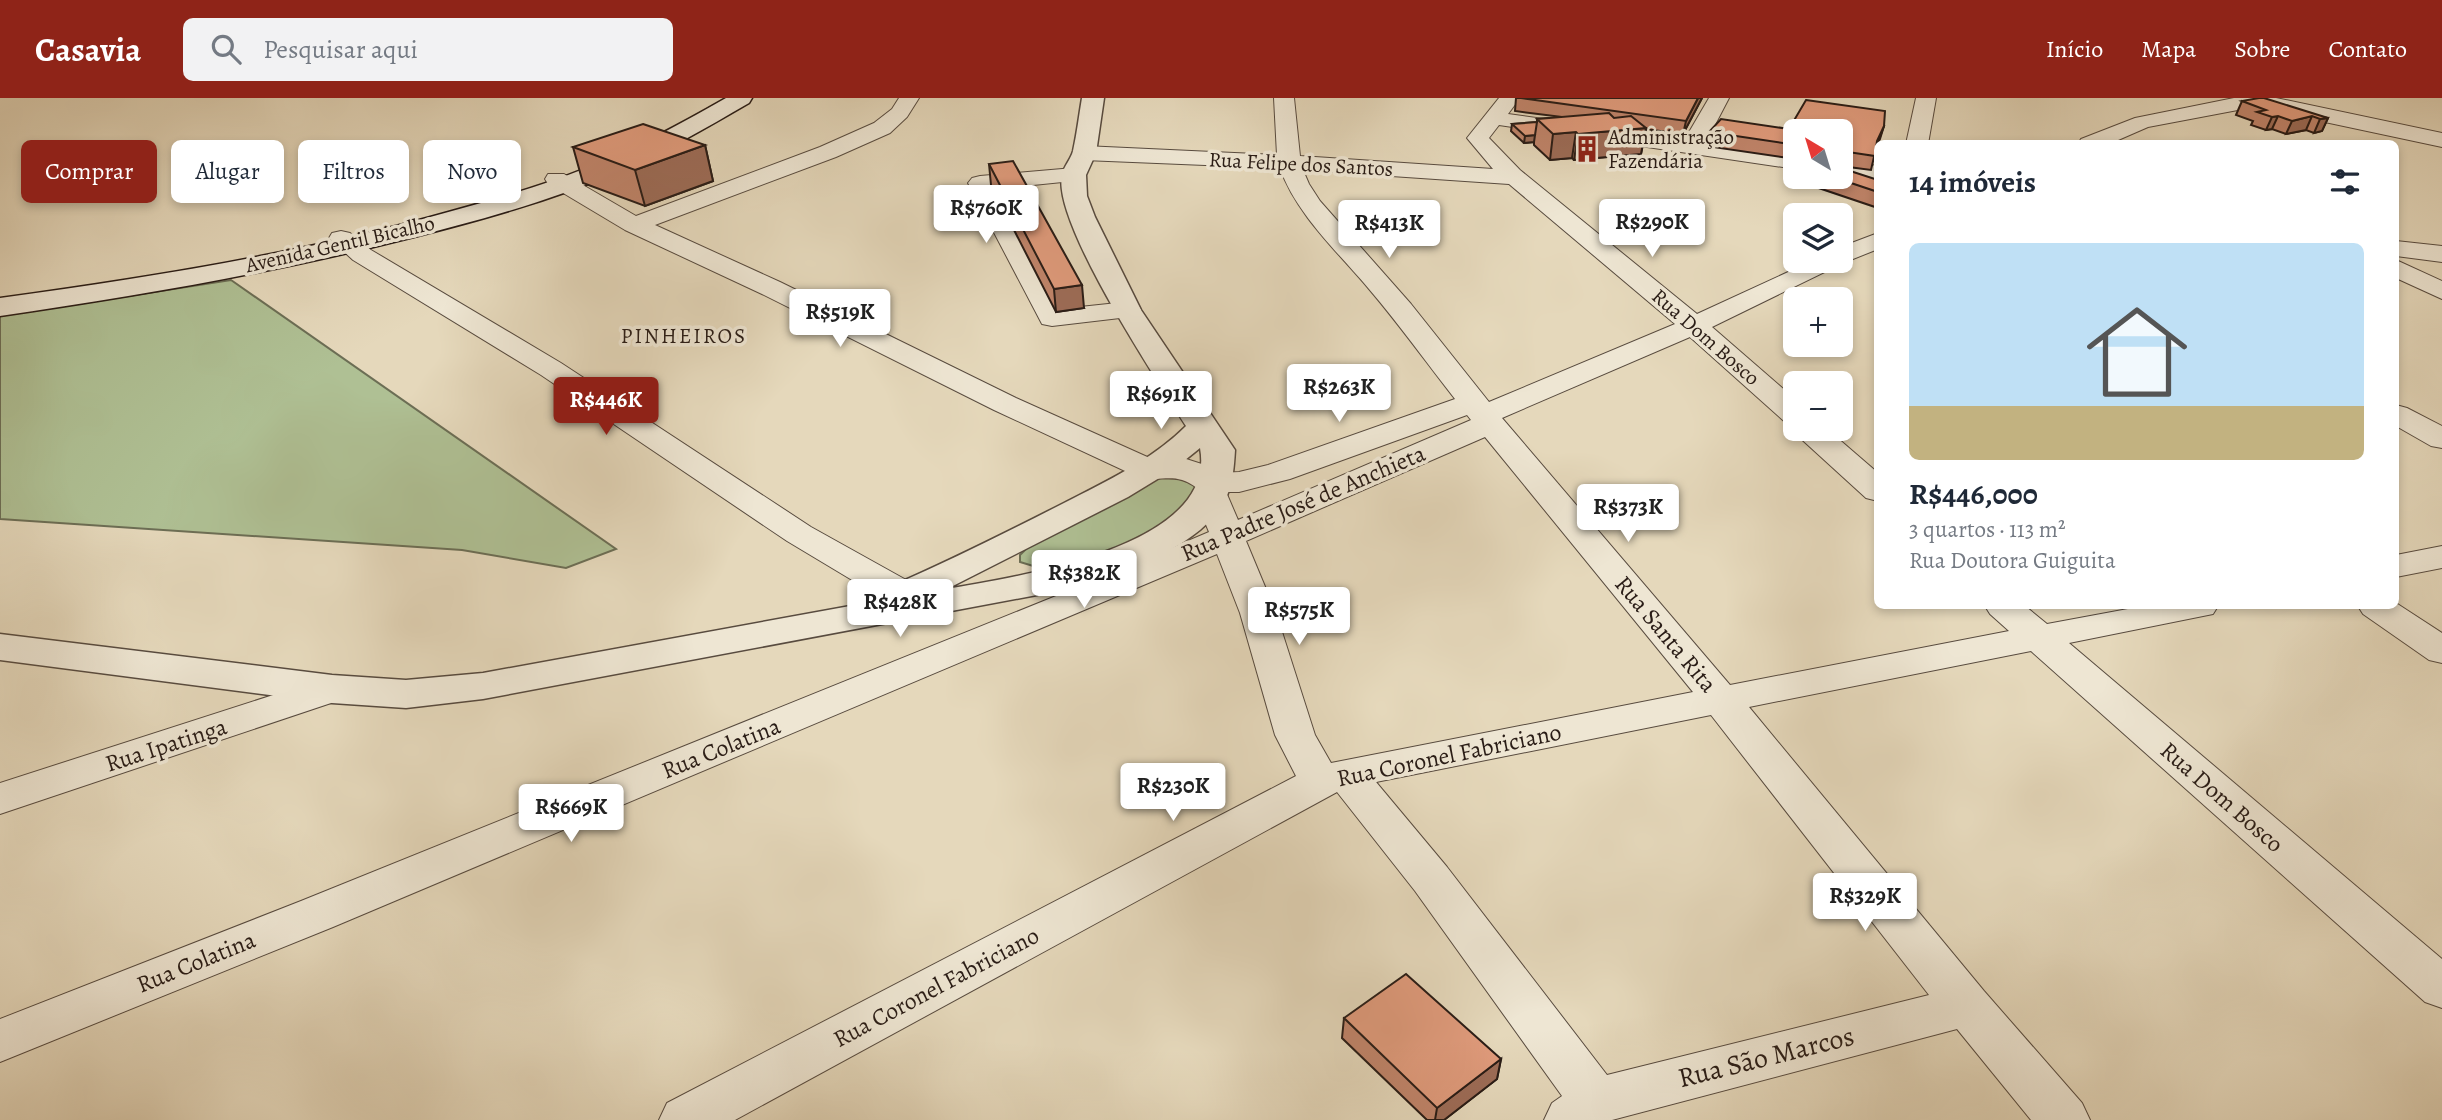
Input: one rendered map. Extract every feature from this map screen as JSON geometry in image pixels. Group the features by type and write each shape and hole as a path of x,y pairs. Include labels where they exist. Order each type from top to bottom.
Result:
{"street":[{"name":"Avenida Gentil Bicalho","path":"561,182 722,98"},
{"name":"Avenida Gentil Bicalho","path":"0,307 202,274 466,215 650,147 741,98"},
{"path":"634,225 828,152 881,128 900,113 909,98"},
{"path":"0,647 332,689 406,694 483,686 898,604 1047,581 1148,545 1181,525 1206,501 1218,467 1218,450 1127,310 1082,217 1075,196 1093,98"},
{"name":"Rua Santa Rita","path":"1284,98 1289,162 1297,184 1312,206 1401,310 1482,413 1722,701 1967,1006 2063,1120"},
{"path":"1494,118 1510,98"},
{"path":"1692,147 1719,98"},
{"path":"1918,140 1926,98"},
{"path":"2137,98 2143,122"},
{"path":"2099,140 2143,122 2258,99 2442,140"},
{"path":"1494,118 1783,160"},
{"name":"Rua Dom Bosco","path":"1494,118 1478,138 1482,145 1695,325 1783,404"},
{"name":"Rua Felipe dos Santos","path":"1127,310 1052,318 980,183 1079,164 1289,162 1518,178"},
{"path":"1853,170 1874,172"},
{"path":"561,182 634,225 771,288 1005,404 1149,470 1183,468 1196,472 1211,488 1226,536 1258,612 1295,735 1333,778 1377,815 1431,879 1584,1110"},
{"name":"Avenida Gentil Bicalho","path":"0,299 345,242"},
{"path":"345,242 551,369 799,534 898,604"},
{"name":"Rua Padre José de Anchieta","path":"1853,251 1874,242"},
{"path":"2399,249 2442,254"},
{"path":"1853,259 1874,266"},
{"path":"2399,269 2442,290"},
{"name":"Rua Padre José de Anchieta","path":"1116,585 1226,536 1482,413 1695,325 1806,273"},
{"name":"Rua Padre José de Anchieta","path":"1211,488 1279,472 1482,413"},
{"path":"2399,416 2442,439"},
{"path":"898,604 1149,470 1186,446 1203,427"},
{"path":"1822,441 1874,487"},
{"path":"999,550 1009,567 1047,581 1116,585"},
{"path":"2399,565 2442,557"},
{"name":"Rua Colatina","path":"0,1041 317,914 1116,585"},
{"name":"Rua Dom Bosco","path":"2006,609 2442,988"},
{"name":"Rua Coronel Fabriciano","path":"686,1120 1333,778 2185,609"},
{"path":"2380,609 2442,651"},
{"name":"Rua Ipatinga","path":"0,799 332,689"},
{"name":"Rua São Marcos","path":"1584,1110 1967,1006"}],"green space":[{"path":"231,280 616,549 566,568 462,550 0,519 0,316"},
{"path":"1165,474 1195,483 1199,492 1178,517 1108,553 1043,569 1020,562 1020,555 1033,542"}],"building":[{"path":"1521,98 1698,98 1686,121"},
{"path":"2259,98 2328,118 2312,116 2292,121 2257,112 2266,110 2242,101"},
{"path":"1806,100 1885,111 1884,126 1877,140 1874,140 1874,156 1853,153 1853,119 1795,119"},
{"path":"1609,113 1614,118 1631,116 1646,128 1553,134 1537,119"},
{"path":"1721,119 1783,128 1783,143 1709,132"},
{"path":"1537,122 1535,135 1525,136 1512,124"},
{"path":"643,124 705,145 635,170 573,147"},
{"path":"1013,161 1082,285 1054,289 989,164"},
{"path":"1853,172 1874,179 1874,191 1853,184"},
{"path":"1406,974 1501,1059 1437,1108 1344,1018"}],"place":[{"name":"Administração Fazendária","path":"1587,149"}],"district":[{"name":"PINHEIROS","path":"684,336"}]}
